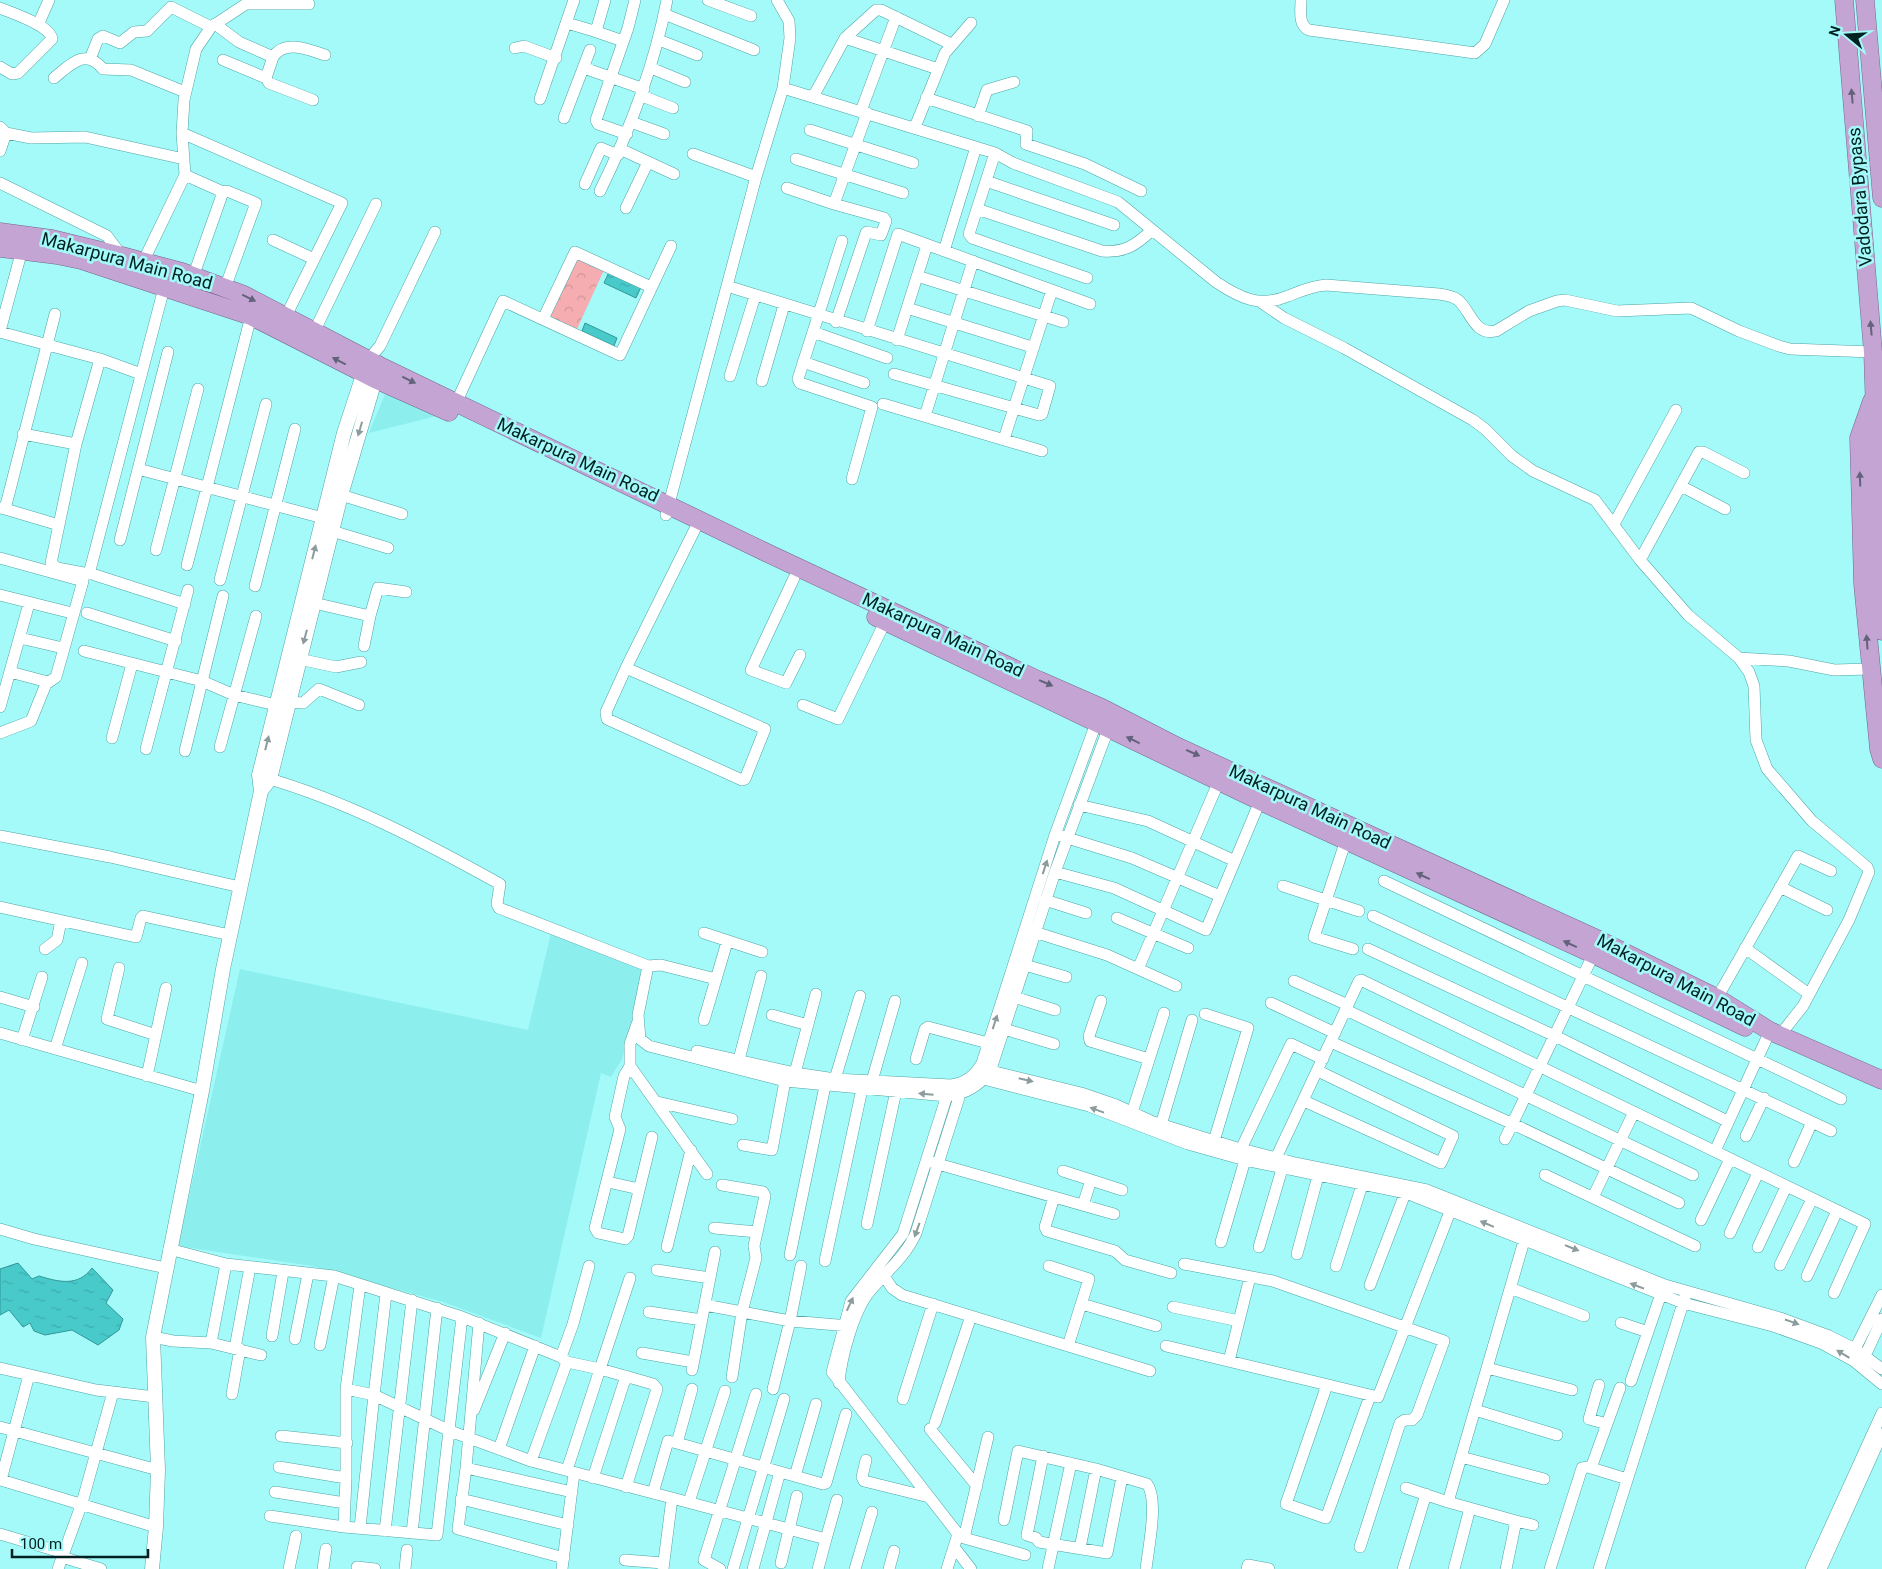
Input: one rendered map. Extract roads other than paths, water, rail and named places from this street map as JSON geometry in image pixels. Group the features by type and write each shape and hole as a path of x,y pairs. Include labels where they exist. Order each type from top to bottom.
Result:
{"highway":[{"name":"Vadodara Bypass","path":"1844,0 1873,352 1882,631"},
{"name":"Vadodara Bypass","path":"1865,0 1882,198"},
{"name":"Makarpura Main Road","path":"0,232 52,239 122,256 225,288 315,330 371,369 456,403 668,510 694,529 885,622 1105,718 1178,747 1876,1082"},
{"name":"Makarpura Main Road","path":"0,248 81,260 251,316 371,369 668,510 1029,676 1219,781 1260,801 1346,840 1718,998 1773,1034"},
{"path":"1874,394 1859,438 1863,584 1869,669 1879,749 1882,759"}],"street":[{"path":"38,25 49,0"},
{"path":"540,99 556,58 574,0"},
{"path":"594,31 597,28 605,0"},
{"path":"627,134 596,122 635,0"},
{"path":"600,191 627,134 643,92 659,40 667,0"},
{"path":"708,0 750,16"},
{"path":"668,510 756,177 783,88 790,38 789,22 777,0"},
{"path":"1301,0 1301,22 1304,28 1309,30 1475,53 1485,44 1504,0"},
{"path":"143,262 185,176 182,133 185,92 196,49 213,25 248,2 309,4"},
{"path":"90,59 98,39 107,37 120,43 134,32 147,31 166,4 213,25 239,42 273,57"},
{"path":"0,8 38,25 48,31 52,39 18,73 12,74 0,68"},
{"path":"813,97 845,38 876,10 896,17 951,44"},
{"path":"664,14 754,50"},
{"path":"834,204 855,144 883,51 896,17"},
{"path":"567,23 623,41"},
{"path":"915,128 938,69 951,44 971,23"},
{"path":"845,38 938,69"},
{"path":"659,40 698,55"},
{"path":"266,78 273,57 284,48 294,46 325,55"},
{"path":"514,48 524,46 556,58"},
{"path":"564,118 590,50"},
{"path":"54,78 78,60 90,59 97,62 103,69 131,70 185,92"},
{"path":"222,60 313,100"},
{"path":"584,68 611,77 673,108"},
{"path":"651,68 685,82"},
{"path":"978,116 987,90 1014,82"},
{"path":"783,88 976,146 995,153 1013,163 1118,202 1224,288 1242,298 1262,303 1284,318 1344,348 1473,420 1486,428 1512,456 1533,471 1595,500 1640,560 1696,623 1739,658 1749,672 1754,686 1756,740 1767,769 1812,820 1866,867 1869,872 1848,920 1800,1012 1773,1034 1758,1058 1727,1121 1715,1151"},
{"path":"926,98 1027,131 1026,144 1085,164 1141,191"},
{"path":"631,122 664,134"},
{"path":"0,151 3,130 31,138 85,138 184,159"},
{"path":"810,130 913,163"},
{"path":"182,133 341,202 286,316"},
{"path":"944,251 976,146"},
{"path":"585,184 601,148 648,162 674,174"},
{"path":"995,153 968,234 972,238 1088,278"},
{"path":"693,154 756,177"},
{"path":"796,159 903,193"},
{"path":"626,208 648,162"},
{"path":"185,176 256,203 225,288"},
{"path":"986,181 1114,225"},
{"path":"0,183 106,236 122,256"},
{"path":"787,188 886,221 881,235 866,233 836,322"},
{"path":"193,277 223,192"},
{"path":"315,330 376,204"},
{"path":"977,209 1102,251 1122,251 1133,247 1152,230"},
{"path":"283,703 299,659 314,603 315,576 323,518 371,369 380,346 435,232"},
{"path":"868,331 898,234 1090,304"},
{"path":"273,240 314,259"},
{"path":"842,241 798,379 800,383 872,407 852,479"},
{"path":"897,340 927,245"},
{"path":"456,403 504,301 620,355 670,246"},
{"path":"22,250 0,332 100,359 141,374"},
{"path":"543,319 575,252 652,288"},
{"path":"925,416 973,261"},
{"path":"917,276 1063,322"},
{"path":"1262,303 1274,301 1309,288 1326,285 1439,294 1455,298 1479,328 1490,333 1529,311 1557,301 1572,301 1617,311 1684,307 1698,311 1739,331 1784,347 1873,352"},
{"path":"727,286 836,322 1049,386 1042,414 1039,415 894,374"},
{"path":"100,359 76,444 51,563 57,568 89,574 164,288"},
{"path":"1004,439 1032,347 1052,290"},
{"path":"730,376 756,296"},
{"path":"762,381 784,305"},
{"path":"907,308 1032,347"},
{"path":"55,314 2,509 59,525"},
{"path":"187,565 251,316"},
{"path":"812,332 888,358"},
{"path":"120,540 168,352"},
{"path":"803,362 864,383"},
{"path":"152,1569 158,1470 154,1337 169,1249 202,1091 230,935 264,777 315,576 332,531 371,369"},
{"path":"156,550 173,478 198,389"},
{"path":"220,580 266,404"},
{"path":"883,404 1042,451"},
{"path":"1614,524 1676,410"},
{"path":"255,586 295,429"},
{"path":"23,434 76,444"},
{"path":"1640,560 1700,451 1744,473"},
{"path":"138,469 323,518"},
{"path":"1680,486 1725,508"},
{"path":"341,495 402,514"},
{"path":"626,668 765,729 745,779 742,780 607,719 606,712 626,668 694,529"},
{"path":"332,531 388,548"},
{"path":"0,558 83,581 72,613 56,677 48,682 31,721 0,733"},
{"path":"95,575 185,604"},
{"path":"794,578 751,670 786,683 800,655"},
{"path":"364,646 378,588 406,592"},
{"path":"146,749 188,590"},
{"path":"0,595 72,613"},
{"path":"185,751 223,596"},
{"path":"314,603 370,616"},
{"path":"0,708 28,607"},
{"path":"87,613 176,641"},
{"path":"220,747 256,616"},
{"path":"802,705 838,719 885,622"},
{"path":"20,638 63,648"},
{"path":"84,651 202,681 234,695 283,703 303,703 318,689 360,705"},
{"path":"1739,658 1789,661 1834,670 1869,669"},
{"path":"299,659 336,667 360,662"},
{"path":"112,738 132,664"},
{"path":"10,672 48,682"},
{"path":"981,1074 988,1043 1030,930 1045,900 1079,805 1105,718"},
{"path":"737,1064 785,1081 896,1091 955,1090 981,1074 1004,1030 1024,965 1030,930 1055,834 1105,718"},
{"path":"264,777 366,814 500,884 497,904 500,908 648,966 661,965 716,979"},
{"path":"1138,969 1219,781"},
{"path":"1055,872 1114,888 1206,930 1260,801"},
{"path":"1079,805 1148,821 1193,840 1235,861"},
{"path":"1055,834 1132,858 1178,876 1220,896"},
{"path":"0,836 110,857 240,887"},
{"path":"1346,840 1314,937 1354,950"},
{"path":"1718,998 1798,856 1832,872"},
{"path":"1384,881 1841,1099"},
{"path":"1282,886 1359,911"},
{"path":"1780,887 1827,910"},
{"path":"1045,900 1086,913"},
{"path":"0,907 136,938 141,918 144,916 230,935"},
{"path":"1373,916 1831,1131"},
{"path":"1117,918 1188,948"},
{"path":"45,948 57,940 61,921"},
{"path":"1030,930 1099,952 1176,986"},
{"path":"704,933 762,952"},
{"path":"704,1020 727,942"},
{"path":"1505,1139 1596,947"},
{"path":"1745,948 1809,994"},
{"path":"1368,949 1555,1036 1727,1121"},
{"path":"56,1049 82,963"},
{"path":"1024,965 1066,977"},
{"path":"648,966 638,1027 630,1044 630,1066 624,1076 615,1117 620,1129 596,1231 624,1239 628,1236 652,1137"},
{"path":"120,968 107,1019 156,1035"},
{"path":"737,1064 760,976"},
{"path":"22,1040 42,978"},
{"path":"1259,1247 1279,1164 1304,1101 1361,980 1866,1224 1834,1292"},
{"path":"1294,981 1693,1175"},
{"path":"147,1076 166,988"},
{"path":"795,1073 816,994"},
{"path":"836,1079 860,996"},
{"path":"0,997 34,1007"},
{"path":"1014,997 1055,1010"},
{"path":"872,1081 895,1001"},
{"path":"1101,1001 1090,1041 1149,1059"},
{"path":"1271,1003 1333,1038 1679,1203"},
{"path":"1131,1117 1164,1013"},
{"path":"1205,1014 1248,1028 1214,1141"},
{"path":"772,1016 808,1025"},
{"path":"1161,1125 1192,1020"},
{"path":"638,1027 640,1039 654,1048 737,1064 836,1079 955,1090"},
{"path":"916,1059 925,1029 928,1027 988,1043"},
{"path":"1004,1030 1054,1044"},
{"path":"0,1033 202,1091"},
{"path":"1221,1242 1243,1155 1292,1044 1324,1059"},
{"path":"630,1066 707,1174"},
{"path":"1304,1101 1441,1164 1453,1136 1318,1071"},
{"path":"981,1074 1081,1093 1131,1117 1190,1139 1243,1155 1279,1164 1407,1189 1452,1204 1663,1290 1821,1343 1854,1361 1882,1384"},
{"path":"743,1145 772,1150 785,1081"},
{"path":"790,1255 825,1086"},
{"path":"825,1261 862,1089"},
{"path":"955,1090 932,1162 913,1204 903,1234 848,1326 840,1382 961,1536 1025,1555"},
{"path":"867,1224 896,1091"},
{"path":"1746,1136 1764,1098"},
{"path":"657,1102 732,1119"},
{"path":"1593,1197 1634,1112"},
{"path":"1131,1117 1161,1125 1190,1139 1214,1141 1243,1155"},
{"path":"1794,1162 1812,1122"},
{"path":"666,1247 691,1150"},
{"path":"1701,1220 1730,1159"},
{"path":"932,1162 1114,1214"},
{"path":"880,1271 910,1246 924,1207 932,1162"},
{"path":"1279,1164 1318,1176 1364,1181"},
{"path":"1064,1172 1122,1190"},
{"path":"1730,1233 1758,1173"},
{"path":"1545,1175 1695,1246"},
{"path":"1297,1254 1318,1176"},
{"path":"1083,1205 1091,1180"},
{"path":"1336,1266 1364,1181"},
{"path":"608,1182 639,1189"},
{"path":"722,1185 764,1192 754,1246 756,1258 742,1312 732,1377"},
{"path":"1758,1247 1786,1187"},
{"path":"1370,1285 1407,1189"},
{"path":"1054,1197 1045,1226 1047,1231 1115,1251 1124,1260 1171,1273"},
{"path":"1780,1265 1812,1198"},
{"path":"913,1204 924,1207"},
{"path":"1166,1346 1378,1397 1452,1204"},
{"path":"1807,1276 1837,1211"},
{"path":"714,1228 757,1232"},
{"path":"0,1229 34,1240 166,1268"},
{"path":"1448,1502 1525,1235"},
{"path":"169,1249 226,1264 283,1272 334,1276 479,1323 564,1359 653,1384 657,1389 626,1488"},
{"path":"642,1353 692,1366 715,1252"},
{"path":"211,1343 226,1264"},
{"path":"1184,1264 1273,1281 1443,1339 1444,1343 1417,1416 1400,1424 1360,1547"},
{"path":"532,1462 564,1359 589,1266"},
{"path":"774,1389 801,1266"},
{"path":"1049,1266 1088,1278 1082,1304 1068,1346"},
{"path":"232,1394 250,1267"},
{"path":"657,1270 710,1278"},
{"path":"880,1271 892,1288 902,1295 1150,1371"},
{"path":"272,1336 283,1272"},
{"path":"295,1339 308,1274"},
{"path":"320,1345 334,1276"},
{"path":"1229,1361 1250,1277"},
{"path":"479,1323 459,1530 563,1563 572,1492 570,1472 600,1369 630,1278"},
{"path":"344,1527 347,1443 346,1389 360,1285"},
{"path":"1510,1288 1584,1316"},
{"path":"1631,1381 1663,1290"},
{"path":"360,1528 386,1294"},
{"path":"1860,1352 1882,1295"},
{"path":"1685,1297 1796,1324 1829,1336 1860,1352 1882,1369"},
{"path":"1599,1569 1685,1297"},
{"path":"385,1531 412,1300"},
{"path":"903,1399 933,1304"},
{"path":"1082,1304 1156,1326"},
{"path":"705,1305 790,1321 848,1326"},
{"path":"1173,1307 1239,1321"},
{"path":"412,1533 436,1308"},
{"path":"649,1312 702,1320"},
{"path":"971,1316 933,1426 977,1486"},
{"path":"270,1516 344,1527 434,1536 438,1533 462,1317"},
{"path":"1860,1352 1882,1319"},
{"path":"1621,1324 1648,1332"},
{"path":"470,1423 505,1333"},
{"path":"154,1337 173,1341 211,1343 261,1355"},
{"path":"499,1449 535,1346"},
{"path":"0,1368 113,1392 155,1397"},
{"path":"1488,1368 1572,1390"},
{"path":"29,1375 0,1480 82,1503 156,1527"},
{"path":"593,1478 626,1376"},
{"path":"1327,1385 1286,1504 1328,1518 1370,1396"},
{"path":"1600,1385 1589,1419 1607,1424"},
{"path":"1592,1468 1620,1388"},
{"path":"346,1389 374,1395 450,1431 532,1462 626,1488 748,1517 826,1540"},
{"path":"677,1443 692,1389"},
{"path":"689,1502 725,1391"},
{"path":"58,1569 82,1503 113,1392"},
{"path":"720,1569 705,1566 704,1560 756,1394"},
{"path":"733,1569 784,1399"},
{"path":"795,1476 816,1404"},
{"path":"1475,1410 1557,1435"},
{"path":"1811,1569 1882,1413"},
{"path":"653,1493 668,1441 821,1484 826,1483 846,1414"},
{"path":"0,1427 158,1470"},
{"path":"1821,1569 1882,1434"},
{"path":"281,1436 347,1443"},
{"path":"947,1569 954,1547 961,1536 977,1486 988,1437"},
{"path":"1004,1520 1017,1452 1021,1450 1147,1484 1150,1488 1152,1512 1146,1569"},
{"path":"1044,1456 1027,1536 1036,1538 1039,1542 1107,1553 1122,1477"},
{"path":"1461,1457 1544,1479"},
{"path":"866,1460 862,1477 864,1480 929,1497"},
{"path":"1048,1569 1071,1463"},
{"path":"279,1467 346,1478"},
{"path":"1550,1569 1581,1471 1586,1467 1627,1478"},
{"path":"466,1468 572,1492"},
{"path":"1080,1548 1096,1469"},
{"path":"753,1569 780,1472"},
{"path":"1406,1488 1448,1502 1533,1525"},
{"path":"275,1492 345,1503"},
{"path":"1403,1569 1426,1494"},
{"path":"781,1563 797,1496"},
{"path":"626,1560 663,1566 672,1498"},
{"path":"461,1499 568,1525"},
{"path":"818,1569 837,1500"},
{"path":"1454,1569 1470,1508"},
{"path":"856,1569 872,1512"},
{"path":"1506,1569 1516,1520"},
{"path":"0,1534 101,1569"},
{"path":"289,1569 296,1536"},
{"path":"954,1547 971,1569"},
{"path":"323,1569 326,1549"},
{"path":"405,1569 407,1550"},
{"path":"888,1569 894,1551"},
{"path":"1247,1569 1248,1565 1252,1564 1269,1569"},
{"path":"357,1567 375,1569"}],"water":[{"path":"609,272 641,287 636,298 604,283"},
{"path":"585,323 617,338 614,346 582,331"},
{"path":"18,1263 32,1279 39,1276 61,1281 81,1278 92,1268 113,1290 106,1303 123,1319 119,1330 98,1345 72,1330 45,1335 34,1331 30,1323 23,1327 9,1310 0,1315 0,1269"}]}
